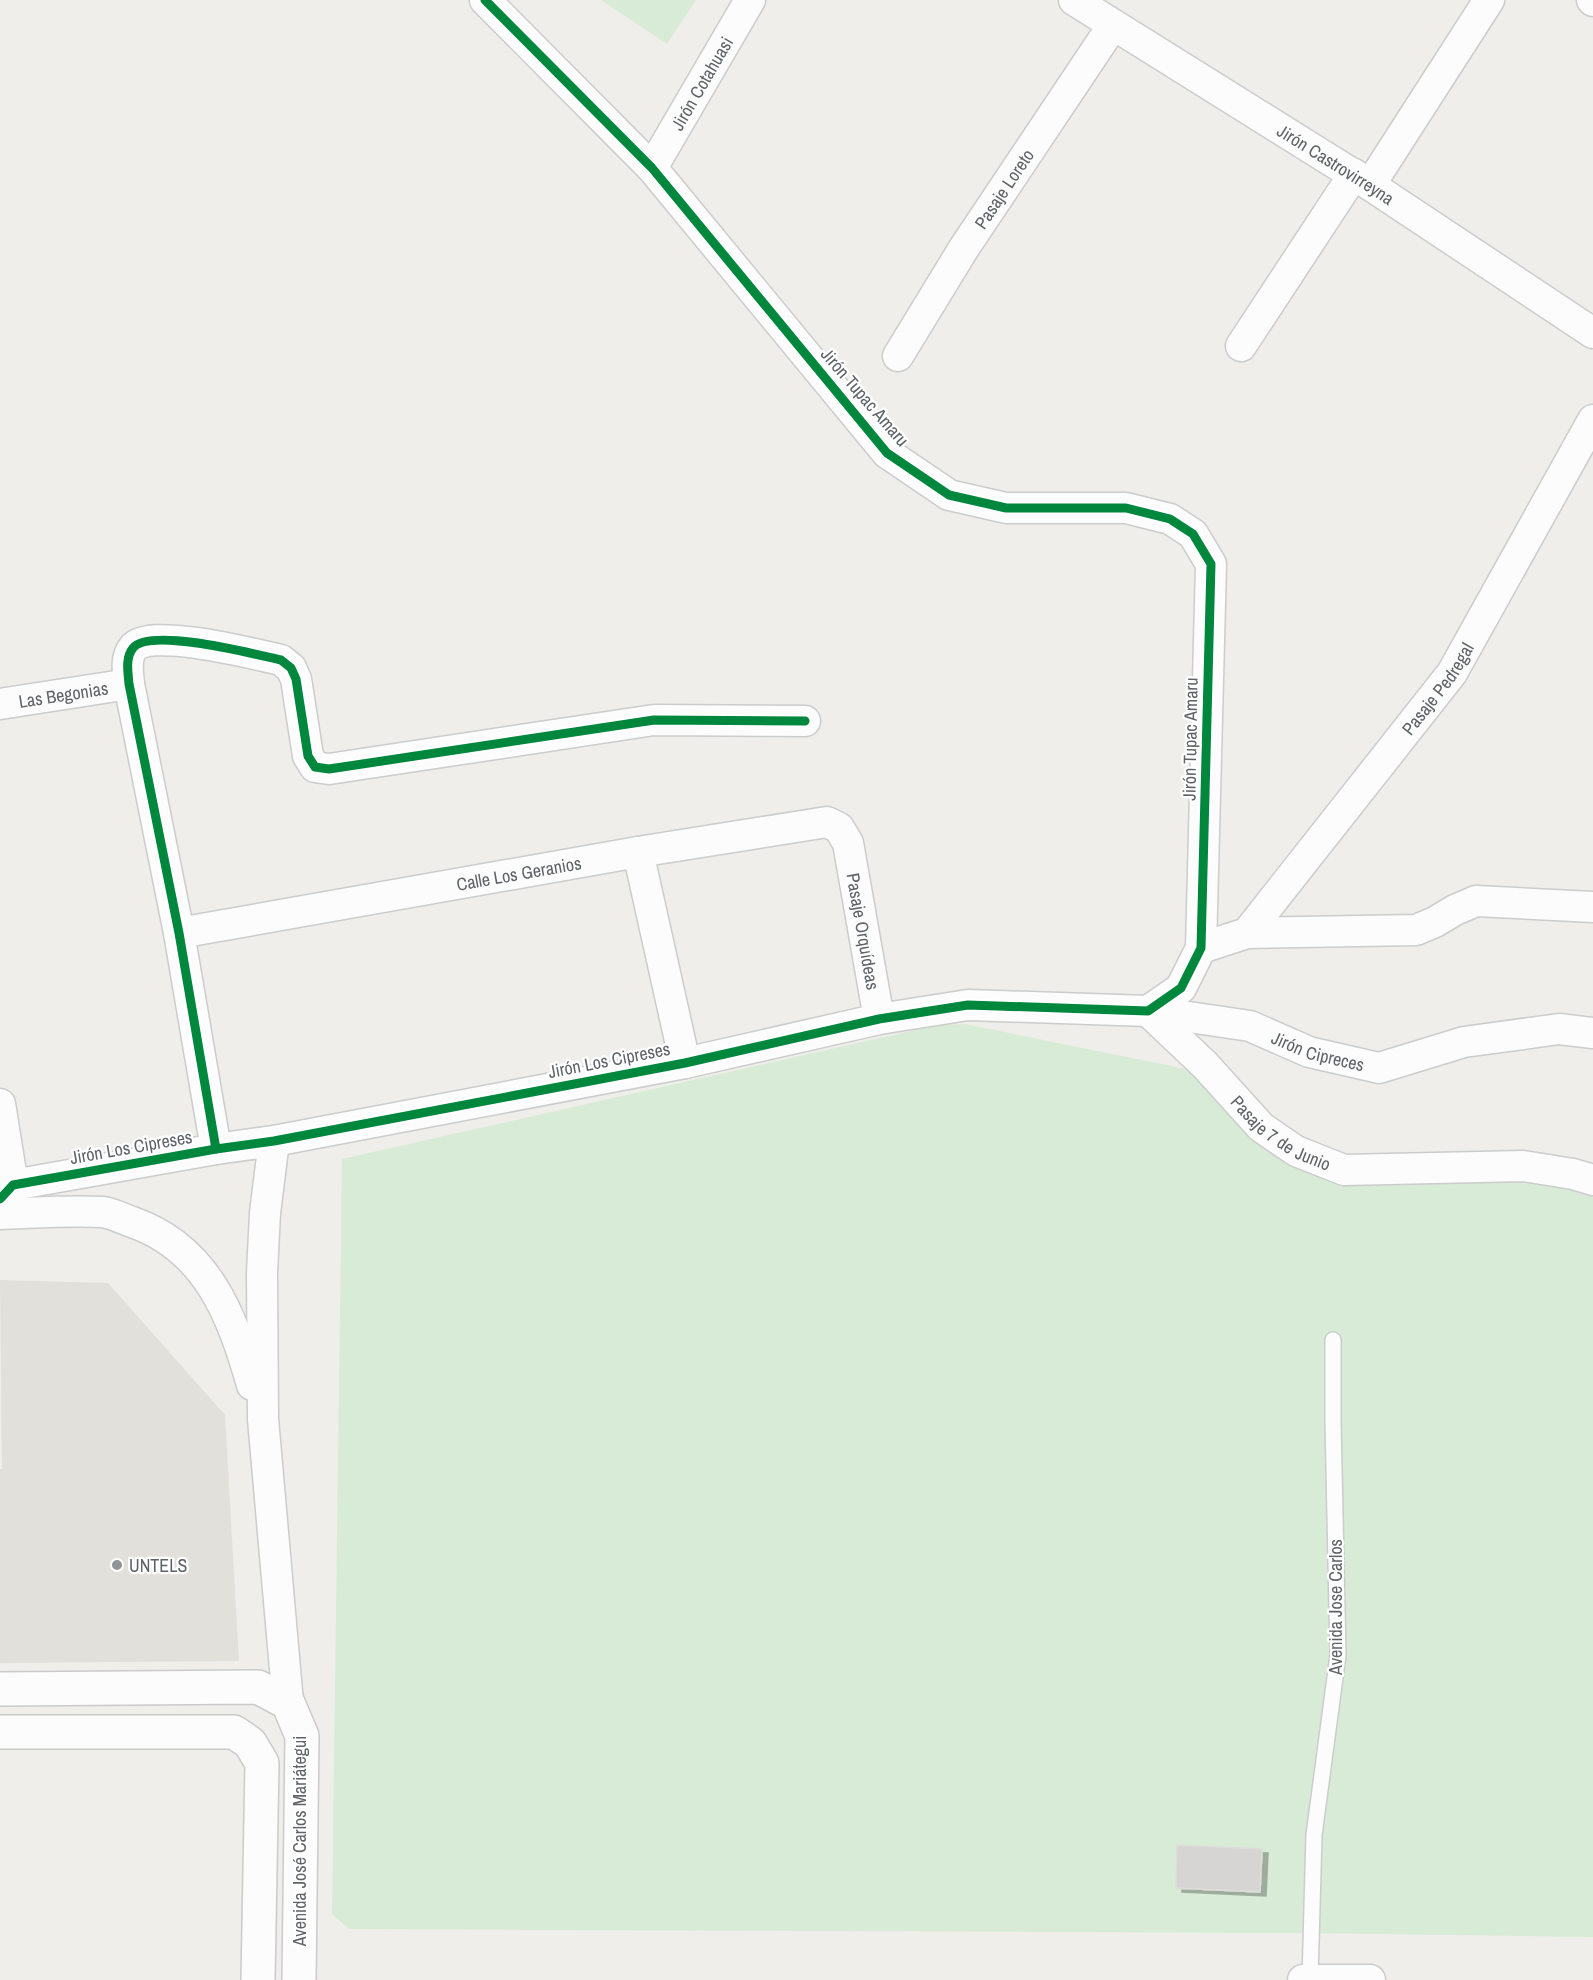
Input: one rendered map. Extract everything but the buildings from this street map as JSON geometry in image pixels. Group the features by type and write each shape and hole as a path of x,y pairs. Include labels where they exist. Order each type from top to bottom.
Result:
{"street":[{"name":"Jirón Tupac Amaru","path":"485,0 652,168 887,453 950,495 1006,508 1126,508 1170,519 1194,534 1211,564 1202,948"},
{"name":"Jirón Cotahuasi","path":"652,168 750,0"},
{"name":"Jirón Castrovirreyna","path":"1074,0 1362,180 1593,333"},
{"path":"1241,346 1489,0"},
{"name":"Pasaje Loreto","path":"898,356 964,248 1113,25"},
{"name":"Pasaje Pedregal","path":"1247,933 1452,673 1593,420"},
{"path":"216,1149 179,933 129,684 128,658 133,648 141,642 176,639 281,660 291,668 296,679 308,756 315,767 329,769 654,720 806,721"},
{"name":"Las Begonias","path":"0,704 129,684"},
{"name":"Calle Los Geranios","path":"179,933 638,852 826,822 839,828 848,843"},
{"name":"Pasaje Orquídeas","path":"848,843 879,1019"},
{"path":"638,852 684,1063"},
{"path":"1148,1011 1181,988 1202,948 1247,933 1416,930 1476,902 1593,907"},
{"name":"Jirón Los Cipreses","path":"6,1192 216,1149 274,1141 684,1063 879,1019 968,1005 1148,1011"},
{"name":"Jirón Cipreces","path":"1148,1011 1250,1026 1309,1052 1379,1068 1464,1042 1559,1029 1593,1033"},
{"name":"Pasaje 7 de Junio","path":"1148,1011 1205,1065 1261,1127 1296,1151 1344,1170 1523,1166 1573,1174 1593,1180"},
{"path":"0,1104 6,1192"},
{"path":"274,1141 265,1213 262,1273 263,1419 288,1703"},
{"path":"0,1214 104,1212 152,1228 193,1259 219,1295 238,1336 263,1419"},
{"path":"0,1689 258,1687 288,1703"},
{"name":"Avenida José Carlos Mariátegui","path":"288,1703 302,1736 299,1980"},
{"name":"Avenida José Carlos Mariátegui","path":"0,1731 234,1732 250,1743 262,1762 258,1980"},
{"path":"1303,1980 1370,1980"}],"lane":[{"name":"Avenida Jose Carlos","path":"1310,1979 1314,1835 1338,1655 1333,1340"}],"shaded area":[{"name":"UNTELS","path":"0,1280 108,1283 225,1415 239,1661 0,1663 0,1469 2,1469"}],"green space":[{"path":"601,0 696,0 667,44"},
{"path":"965,1024 1196,1071 1283,1156 1516,1174 1593,1187 1593,1937 1301,1933 349,1929 332,1914 342,1159 938,1025"}],"cycle path":[{"path":"0,1199 13,1185 274,1141 685,1063 879,1019 968,1005 1148,1011 1181,988 1201,948 1211,564 1193,534 1170,519 1126,508 1006,508 949,495 887,453 652,168 485,0"},
{"path":"216,1149 179,933 129,684 128,661 133,648 143,642 180,641 227,648 281,660 291,668 296,679 308,756 315,767 329,769 654,720 805,721"}],"place":[{"name":"UNTELS","path":"117,1565"}]}
